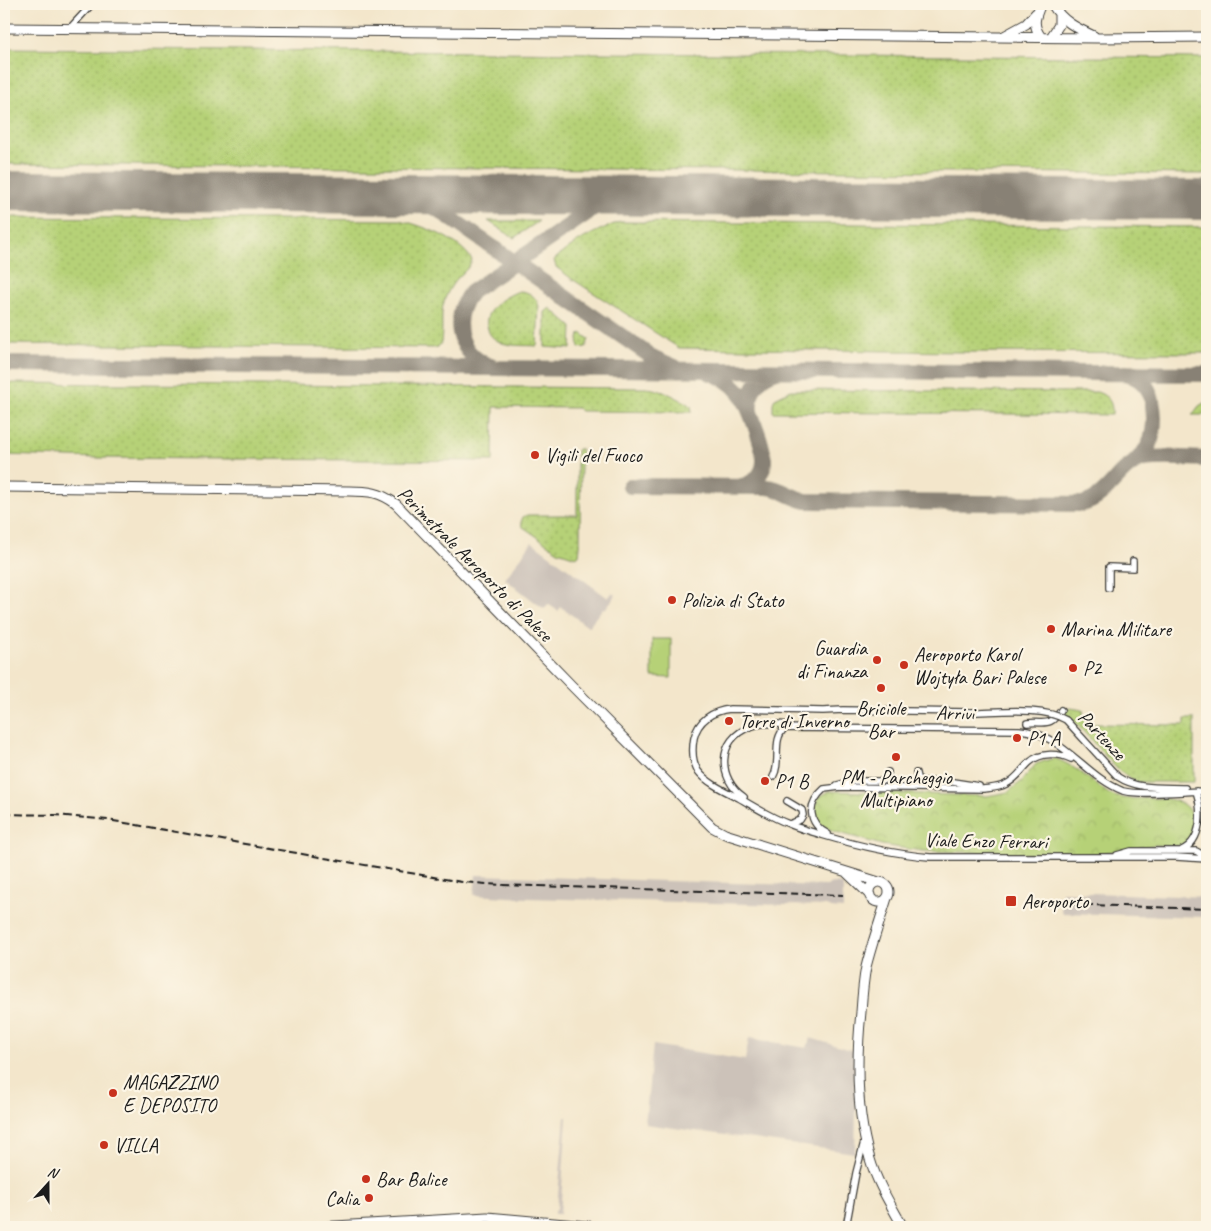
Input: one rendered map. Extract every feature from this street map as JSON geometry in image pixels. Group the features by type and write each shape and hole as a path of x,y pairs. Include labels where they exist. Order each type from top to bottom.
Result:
{"street":[{"path":"70,28 92,4"},
{"path":"1002,36 1026,24 1041,4"},
{"path":"1052,4 1059,14 1071,25 1099,38"},
{"path":"1036,13 1035,26 1046,37"},
{"path":"1046,37 1059,25 1059,14"},
{"path":"4,28 1099,38 1207,37"},
{"name":"Perimetrale Aeroporto di Palese","path":"4,487 350,490 370,491 386,497 396,504 712,827 725,834 879,882"},
{"path":"1109,588 1110,568 1133,568 1133,561"},
{"name":"Partenze","path":"771,815 704,778 694,763 693,744 699,725 718,710 1040,712 1054,714 1066,720 1118,777 1126,782 1138,786 1207,791"},
{"path":"1027,723 1052,722 1061,710"},
{"path":"771,815 736,792 729,783 724,763 726,752 735,736 750,727 770,724 821,725"},
{"name":"Arrivi","path":"773,777 777,769 778,739 785,728 1031,731 1047,738 1110,785 1125,791 1136,793 1197,793 1207,791"},
{"path":"830,788 983,789 1005,785 1017,778 1031,761 1042,756 1056,754 1065,756 1084,766"},
{"path":"836,839 817,827 812,816 811,810 819,794 824,789 852,781 882,781 888,778 888,772"},
{"path":"916,772 917,778 922,781 953,782 996,787"},
{"path":"1180,851 1194,841 1200,825 1197,793"},
{"path":"787,801 802,810 803,815 800,820 789,824"},
{"path":"1207,806 1207,824"},
{"name":"Viale Enzo Ferrari","path":"771,815 789,824 836,839 873,850 900,855 930,857 1206,856"},
{"path":"1110,857 1131,851 1196,852 1206,856"},
{"name":"Perimetrale Aeroporto di Palese","path":"845,872 872,897"},
{"path":"878,921 871,887 879,882 888,888 889,893 878,921 866,969 859,1033 859,1085 865,1140 870,1160 879,1182 903,1227"},
{"path":"872,897 879,902 887,898"},
{"path":"846,1227 856,1173 865,1140"},
{"path":"318,1227 487,1217 598,1227"}],"shaded area":[{"path":"532,542 608,598 612,593 616,595 588,627 561,607 558,611 548,604 544,609 505,579"},
{"path":"476,875 827,886 831,883 843,884 843,909 826,906 474,895"},
{"path":"1062,892 1207,897 1207,917 1061,913"},
{"path":"749,1038 807,1048 810,1038 854,1051 855,1153 645,1124 653,1045 745,1060"},
{"path":"565,1117 567,1117 560,1214 554,1214 557,1208"}],"green space":[{"path":"4,48 1207,58 1207,174 4,164"},
{"path":"4,217 399,220 429,229 449,239 466,252 472,260 447,293 442,314 441,343 438,347 433,348 4,344"},
{"path":"488,221 539,221 514,238"},
{"path":"620,222 1207,227 1207,351 1204,353 957,352 679,348 556,267 554,260 576,243 593,233"},
{"path":"519,291 532,295 538,303 537,346 502,343 490,335 487,322 491,311 500,301"},
{"path":"550,308 572,327 571,349 545,347 545,312"},
{"path":"581,333 589,339 586,347 579,348 578,338"},
{"path":"4,383 647,388 659,390 675,397 691,406 692,412 581,411 577,408 494,407 493,461 100,458 4,455"},
{"path":"791,390 1097,392 1109,400 1112,407 1112,415 773,412 775,398"},
{"path":"1207,401 1207,415 1192,415 1199,406"},
{"path":"577,449 581,449 580,546 579,555 576,557 558,551 523,527 521,522 523,517 527,515 577,515"},
{"path":"652,639 671,639 671,678 652,677"},
{"path":"1070,708 1083,710 1084,719 1089,719 1089,724 1185,725 1185,719 1194,719 1194,782 1138,782 1130,779 1118,770 1074,721 1063,713"},
{"path":"1054,758 1076,769 1111,795 1133,799 1170,799 1180,802 1188,809 1193,819 1194,831 1191,837 1183,846 1154,845 1076,855 922,851 882,845 833,831 821,825 816,817 815,806 818,798 829,791 987,796 1008,792 1022,781 1036,764"}],"taxiway":[{"path":"401,194 421,199 430,204 652,357 675,367"},
{"path":"451,219 447,206 451,199 462,194"},
{"path":"567,195 579,204 578,219"},
{"path":"493,367 481,362 471,354 461,336 459,325 461,314 464,303 471,292 602,203 629,195"},
{"path":"4,364 1207,374"},
{"path":"750,412 752,392 755,386 764,377 777,371"},
{"path":"708,372 726,380 740,393 759,437 764,456 762,471 757,478 742,486"},
{"path":"1125,373 1140,380 1148,390 1151,396 1154,418 1149,445 1134,463"},
{"path":"630,486 767,487 806,501 1082,504 1099,496 1125,469 1141,460 1164,457 1207,459"}],"runway":[{"path":"4,191 1207,200"}],"railway":[{"path":"4,814 56,815 108,820 462,882 500,885 843,895"},
{"path":"1061,904 1207,909"}],"place":[{"name":"Vigili del Fuoco","path":"535,455"},
{"name":"Polizia di Stato","path":"672,600"},
{"name":"Marina Militare","path":"1051,629"},
{"name":"Guardia di Finanza","path":"877,660"},
{"name":"Aeroporto Karol Wojtyła Bari Palese","path":"904,665"},
{"name":"P2","path":"1073,668"},
{"name":"Briciole Bar","path":"881,688"},
{"name":"Torre di Inverno","path":"729,721"},
{"name":"P1 A","path":"1017,738"},
{"name":"PM - Parcheggio Multipiano","path":"896,757"},
{"name":"P1 B","path":"765,781"},
{"name":"Aeroporto","path":"1011,901"},
{"name":"MAGAZZINO E DEPOSITO","path":"113,1093"},
{"name":"VILLA","path":"104,1145"},
{"name":"Bar Balice","path":"366,1179"},
{"name":"Calia","path":"369,1198"}]}
